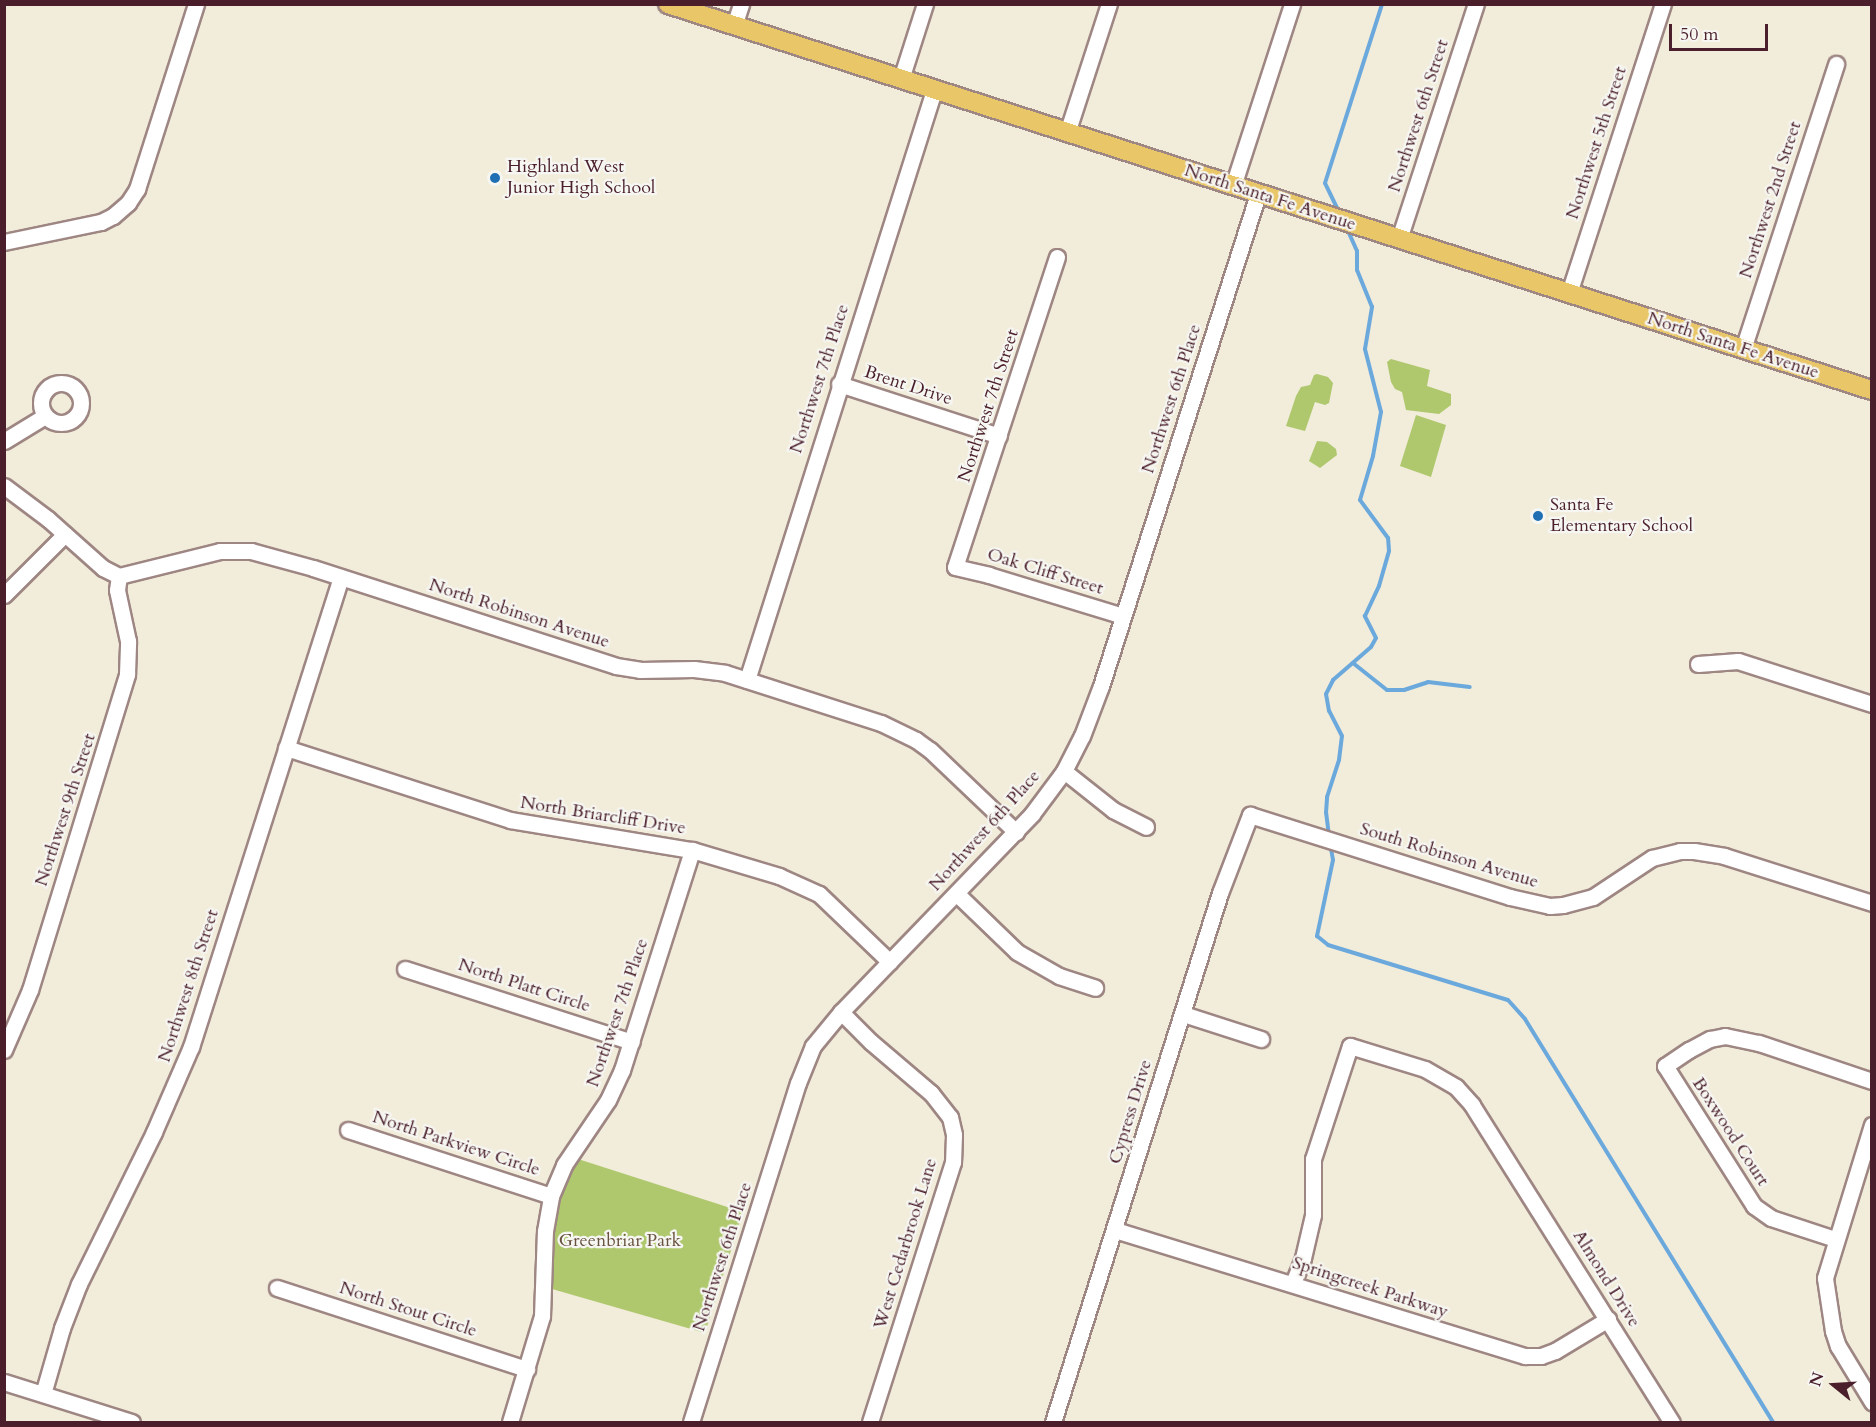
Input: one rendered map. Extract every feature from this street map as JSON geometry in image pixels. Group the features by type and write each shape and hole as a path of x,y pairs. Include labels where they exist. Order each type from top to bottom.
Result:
{"main road":[{"name":"North Santa Fe Avenue","path":"668,4 1872,390"}],"street":[{"path":"4,242 101,222 113,216 128,203 137,189 196,4"},
{"path":"734,26 741,4"},
{"path":"901,79 925,4"},
{"path":"1067,133 1109,4"},
{"path":"1233,186 1292,4"},
{"name":"Northwest 6th Street","path":"1399,239 1476,4"},
{"name":"Northwest 5th Street","path":"1569,293 1663,4"},
{"name":"Northwest 2nd Street","path":"1743,349 1836,64"},
{"name":"Northwest 7th Place","path":"747,680 933,90"},
{"name":"Northwest 6th Place","path":"691,1422 806,1060 813,1046 841,1012 957,894 1042,803 1064,771 1089,718 1258,194"},
{"name":"Northwest 7th Street","path":"955,567 1057,256"},
{"name":"Brent Drive","path":"839,384 999,436"},
{"path":"4,441 45,416"},
{"path":"4,486 65,534 103,568 119,576"},
{"path":"4,595 65,534"},
{"name":"North Robinson Avenue","path":"119,576 220,551 275,556 616,666 640,670 694,669 747,680 881,723 916,740 1016,832"},
{"name":"Oak Cliff Street","path":"955,567 1123,616"},
{"name":"Northwest 9th Street","path":"4,1050 30,990 127,674 128,641 117,590 119,576"},
{"name":"Northwest 8th Street","path":"43,1394 62,1328 79,1284 158,1122 191,1047 341,577"},
{"path":"1698,664 1738,661 1872,705"},
{"name":"North Briarcliff Drive","path":"286,748 510,820 692,850 779,876 812,889 890,962"},
{"path":"1064,771 1113,810 1146,827"},
{"name":"South Robinson Avenue","path":"1250,815 1510,897 1550,906 1593,897 1652,858 1687,851 1724,856 1872,903"},
{"name":"Cypress Drive","path":"1053,1422 1234,851 1250,815"},
{"name":"Northwest 7th Place","path":"510,1422 542,1316 545,1231 551,1196 574,1148 608,1100 632,1042 692,850"},
{"path":"957,894 1002,940 1024,957 1059,976 1095,988"},
{"name":"North Platt Circle","path":"405,969 632,1042"},
{"name":"West Cedarbrook Lane","path":"841,1012 890,1059 931,1093 950,1117 954,1135 953,1162 870,1422"},
{"path":"1183,1014 1261,1039"},
{"name":"Boxwood Court","path":"1835,1239 1771,1218 1754,1206 1665,1066 1710,1039 1725,1036 1759,1043 1872,1081"},
{"name":"Almond Drive","path":"1293,1283 1303,1258 1313,1215 1313,1159 1350,1046 1425,1069 1456,1087 1484,1122 1498,1161 1608,1319 1672,1422"},
{"path":"1872,1125 1835,1239 1825,1278 1828,1315 1838,1346 1872,1402"},
{"name":"North Parkview Circle","path":"348,1130 551,1196"},
{"name":"Springcreek Parkway","path":"1115,1230 1525,1356 1541,1356 1555,1351 1608,1319"},
{"name":"North Stout Circle","path":"277,1288 527,1369"},
{"path":"4,1382 132,1422"}],"green space":[{"path":"1391,359 1430,370 1427,386 1451,394 1451,405 1439,414 1406,410 1402,392 1395,389 1391,382 1387,362"},
{"path":"1314,375 1328,377 1333,383 1329,403 1325,405 1315,402 1305,431 1286,426 1301,387 1310,385"},
{"path":"1416,415 1446,425 1431,477 1400,466"},
{"path":"1317,441 1327,442 1336,449 1337,455 1320,468 1309,461"},
{"name":"Greenbriar Park","path":"578,1159 743,1212 705,1333 552,1289 550,1254 554,1219 562,1189"}],"waterway":[{"path":"1340,214 1325,183 1382,4"},
{"path":"1329,836 1326,813 1327,797 1339,760 1342,736 1329,711 1326,694 1333,680 1371,647 1376,638 1365,616 1379,586 1389,551 1388,538 1360,500 1373,456 1381,412 1365,349 1372,307 1357,270 1357,251 1347,229"},
{"path":"1353,663 1387,690 1404,690 1428,682 1470,687"},
{"path":"1330,843 1333,860 1317,936 1328,945 1508,1000 1525,1019 1773,1422"}],"place":[{"name":"Highland West Junior High School","path":"495,178"},
{"name":"Santa Fe Elementary School","path":"1538,516"}]}
